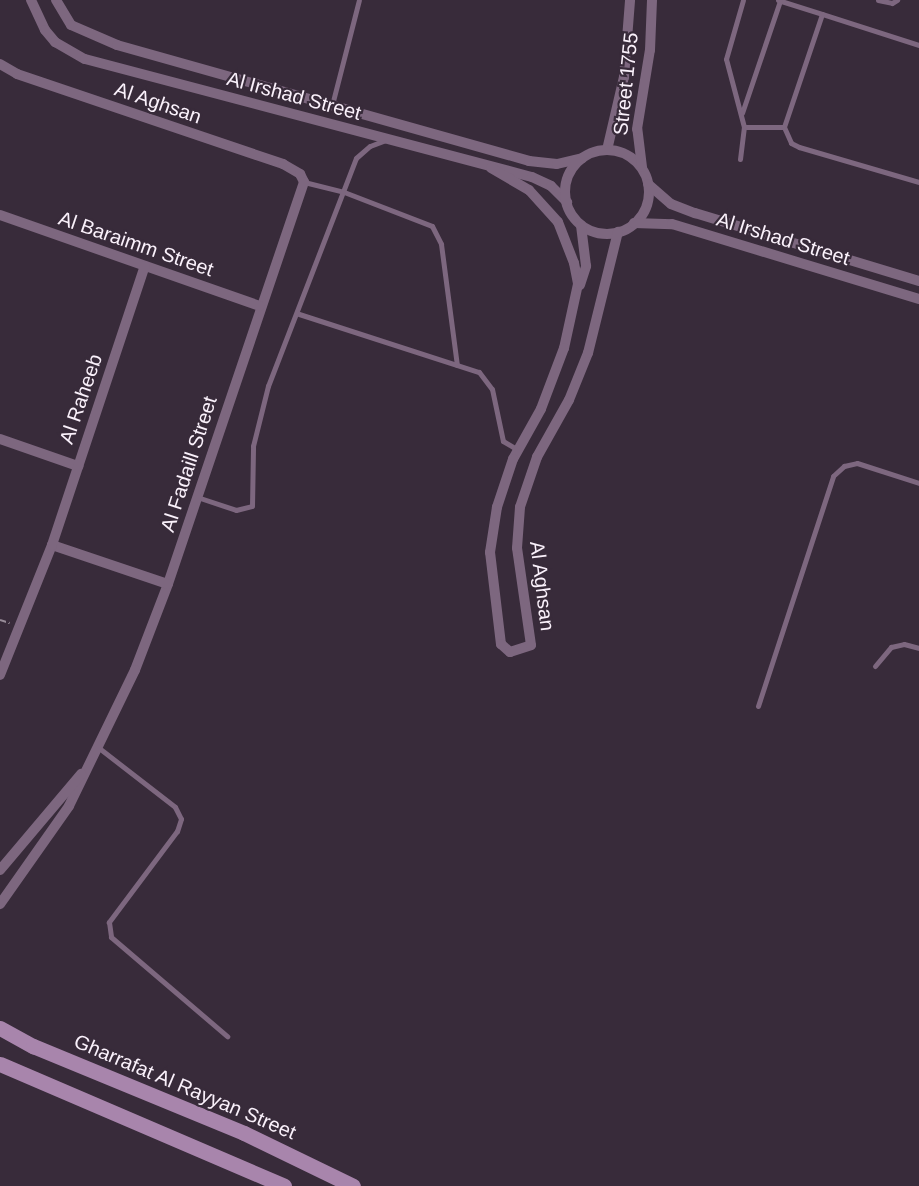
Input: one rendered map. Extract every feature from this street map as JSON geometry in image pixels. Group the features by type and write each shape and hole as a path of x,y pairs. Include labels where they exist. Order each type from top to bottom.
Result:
{"main road":[{"name":"Gharrafat Al Rayyan Street","path":"0,1028 33,1046 243,1133 353,1186"},
{"path":"0,1064 284,1186"}],"street":[{"name":"Al Irshad Street","path":"31,0 45,30 55,42 85,59 542,181 567,202"},
{"name":"Al Irshad Street","path":"56,0 71,25 96,38 331,107 528,161 557,164 582,158"},
{"name":"Street 1755","path":"607,150 624,77 630,0"},
{"name":"Street 1755","path":"643,171 637,129 650,50 652,0"},
{"name":"Al Aghsan","path":"1,70 283,164 302,178"},
{"path":"607,150 624,153 643,171 648,184 646,206 634,223 618,232 597,232 581,225 567,202 568,178 582,158 607,150"},
{"name":"Al Aghsan","path":"491,168 529,190 558,222 574,263 578,284 574,306"},
{"name":"Al Fadaill Street","path":"0,904 58,822 93,760 168,584 302,178"},
{"name":"Al Irshad Street","path":"648,184 671,204 695,213 919,281"},
{"name":"Al Baraimm Street","path":"0,215 260,306"},
{"name":"Al Irshad Street","path":"634,223 672,224 919,299"},
{"name":"Al Aghsan","path":"581,225 586,266 561,358 541,409 518,450 497,507 489,552 501,644 510,652 531,645 517,548 520,507 537,457 569,400 588,353 618,232"},
{"name":"Al Raheeb","path":"0,675 52,545 145,266"},
{"path":"0,439 78,466"},
{"path":"52,545 168,584"},
{"name":"Al Fadaill Street","path":"0,870 93,760"}],"lane":[{"path":"331,107 359,0"},
{"path":"740,159 744,127 726,59 743,0"},
{"path":"742,114 779,0 919,45"},
{"path":"878,0 892,3 897,0"},
{"path":"822,14 784,128 791,143 919,182"},
{"path":"744,127 784,128"},
{"path":"197,497 236,510 252,506 253,446 268,386 299,314 356,158 370,146 388,140"},
{"path":"302,178 432,226 441,244 458,365"},
{"path":"299,314 458,365 488,379 503,441 518,450"},
{"path":"758,706 833,476 843,466 858,463 919,483"},
{"path":"875,666 891,647 904,644 919,648"},
{"path":"99,748 176,807 181,819 177,831 109,922 111,937 227,1036"}]}
